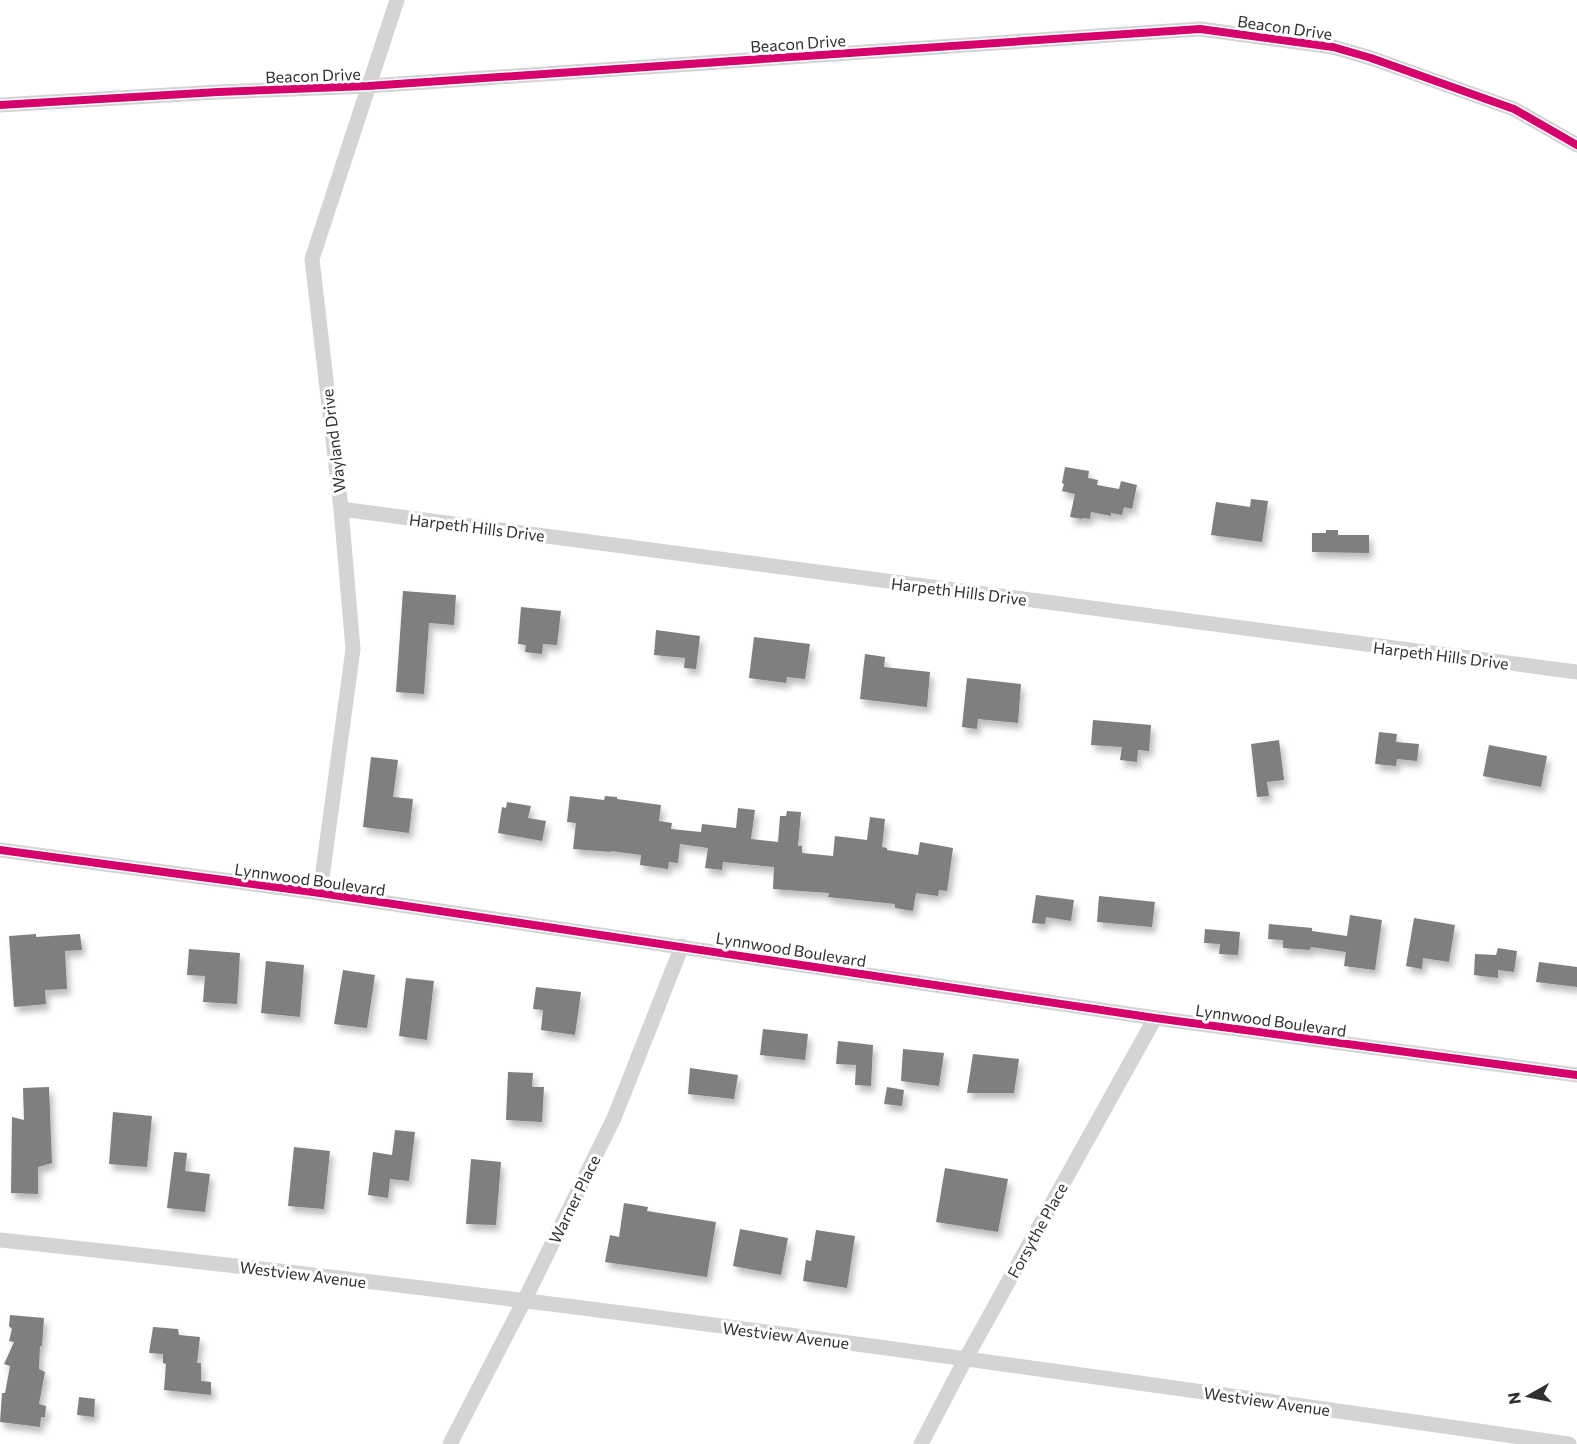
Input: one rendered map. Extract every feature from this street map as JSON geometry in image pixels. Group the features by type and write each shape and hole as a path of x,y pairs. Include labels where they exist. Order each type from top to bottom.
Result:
{"street":[{"name":"Wayland Drive","path":"320,893 353,649 341,509 312,259 396,0"},
{"name":"Beacon Drive","path":"0,105 368,86 1200,28 1333,47 1371,58 1514,109 1577,145"},
{"name":"Harpeth Hills Drive","path":"341,509 1577,672"},
{"name":"Lynnwood Boulevard","path":"0,850 320,893 1155,1018 1577,1075"},
{"name":"Warner Place","path":"450,1444 614,1118 682,946"},
{"name":"Forsythe Place","path":"921,1444 966,1358 1155,1018"},
{"name":"Westview Avenue","path":"0,1240 524,1300 966,1358 1569,1444"}],"building":[{"path":"1065,467 1089,471 1088,478 1098,480 1097,485 1119,489 1121,481 1137,485 1132,509 1124,507 1122,515 1111,513 1111,516 1091,512 1090,519 1070,517 1075,494 1062,491"},
{"path":"1251,499 1268,501 1262,542 1211,535 1216,502 1250,507"},
{"path":"1326,530 1338,530 1338,535 1369,535 1369,553 1312,552 1312,533 1326,533"},
{"path":"403,591 456,595 454,625 429,623 424,694 396,692"},
{"path":"521,607 561,611 557,645 543,644 542,654 525,652 526,645 518,644"},
{"path":"656,630 700,636 696,669 684,668 685,658 654,655"},
{"path":"754,637 810,644 805,679 787,677 786,683 749,678"},
{"path":"865,654 885,657 884,667 930,672 927,707 860,699"},
{"path":"967,678 1021,684 1018,723 978,719 977,729 962,727"},
{"path":"1093,720 1151,725 1149,751 1138,750 1137,762 1120,760 1122,747 1091,745"},
{"path":"1379,732 1397,734 1396,742 1419,744 1417,761 1397,759 1396,766 1375,764"},
{"path":"1279,740 1284,780 1267,782 1269,796 1257,797 1251,744"},
{"path":"1489,745 1547,756 1541,787 1483,776"},
{"path":"371,757 398,760 393,797 413,799 409,833 363,827"},
{"path":"570,796 604,800 605,796 617,797 617,799 661,805 659,821 672,823 671,829 701,832 702,824 736,828 738,808 755,810 751,839 778,842 780,816 786,816 787,811 801,812 798,846 802,846 802,853 833,856 835,836 867,840 870,817 885,819 882,847 887,850 918,855 920,842 953,848 947,891 939,890 938,896 916,893 913,911 895,908 895,904 828,897 829,893 773,889 774,867 723,862 722,870 705,868 708,848 680,844 678,863 669,862 668,869 640,865 641,855 573,849 576,823 567,822"},
{"path":"507,802 531,806 528,818 546,821 542,841 498,833 502,807 506,808"},
{"path":"1036,895 1074,900 1071,921 1046,917 1045,924 1032,923"},
{"path":"1099,896 1155,902 1152,927 1097,922"},
{"path":"1350,915 1382,920 1375,970 1344,966 1346,952 1311,947 1310,950 1283,948 1283,940 1268,939 1269,924 1312,928 1312,931 1347,936"},
{"path":"1414,918 1455,925 1449,962 1423,958 1422,969 1406,966"},
{"path":"1205,929 1240,932 1238,955 1219,954 1220,944 1204,943"},
{"path":"36,934 36,937 80,934 82,950 65,951 67,989 45,990 46,1004 14,1007 9,936"},
{"path":"1498,948 1517,951 1514,972 1498,970 1498,978 1474,975 1475,954 1496,955"},
{"path":"189,949 240,953 237,1004 203,1002 205,976 187,975"},
{"path":"266,961 304,965 300,1017 261,1013"},
{"path":"1539,962 1577,967 1577,987 1536,982"},
{"path":"343,970 375,975 367,1028 334,1024"},
{"path":"406,978 434,981 427,1040 399,1036"},
{"path":"536,987 581,992 575,1035 541,1030 543,1010 533,1009"},
{"path":"763,1029 808,1034 805,1060 760,1055"},
{"path":"838,1041 873,1045 871,1086 855,1085 856,1065 836,1064"},
{"path":"903,1049 944,1053 939,1086 901,1081"},
{"path":"973,1054 1019,1059 1014,1093 967,1093"},
{"path":"690,1068 738,1075 734,1099 688,1094"},
{"path":"508,1072 533,1073 532,1087 544,1087 542,1122 506,1120"},
{"path":"49,1087 52,1163 38,1167 38,1194 11,1193 12,1117 24,1120 23,1088"},
{"path":"887,1087 904,1090 902,1106 884,1104"},
{"path":"113,1112 152,1116 147,1167 109,1164"},
{"path":"395,1130 415,1132 409,1181 390,1179 388,1198 368,1195 373,1152 392,1155"},
{"path":"294,1147 330,1151 324,1209 288,1206"},
{"path":"174,1152 187,1153 185,1171 210,1174 205,1212 167,1208"},
{"path":"471,1159 501,1162 496,1225 466,1224"},
{"path":"945,1168 1008,1179 998,1232 936,1222"},
{"path":"624,1203 648,1207 647,1211 716,1222 707,1277 605,1262 610,1235 619,1237"},
{"path":"740,1229 788,1238 781,1275 733,1266"},
{"path":"816,1230 855,1236 847,1288 803,1281 806,1260 811,1261"},
{"path":"10,1315 44,1318 39,1369 45,1372 39,1404 46,1406 45,1417 41,1417 40,1427 0,1422 2,1393 5,1393 10,1366 4,1364 14,1342 9,1341 12,1329 9,1326"},
{"path":"153,1327 178,1329 179,1335 200,1337 197,1363 201,1363 201,1381 211,1382 211,1395 164,1390 166,1364 163,1363 163,1354 149,1353"},
{"path":"79,1397 95,1399 94,1417 77,1415"}],"cycle path":[{"path":"0,105 368,86 1200,29 1333,47 1371,58 1514,109 1577,145"},
{"path":"0,850 320,893 1155,1018 1577,1075"}]}
